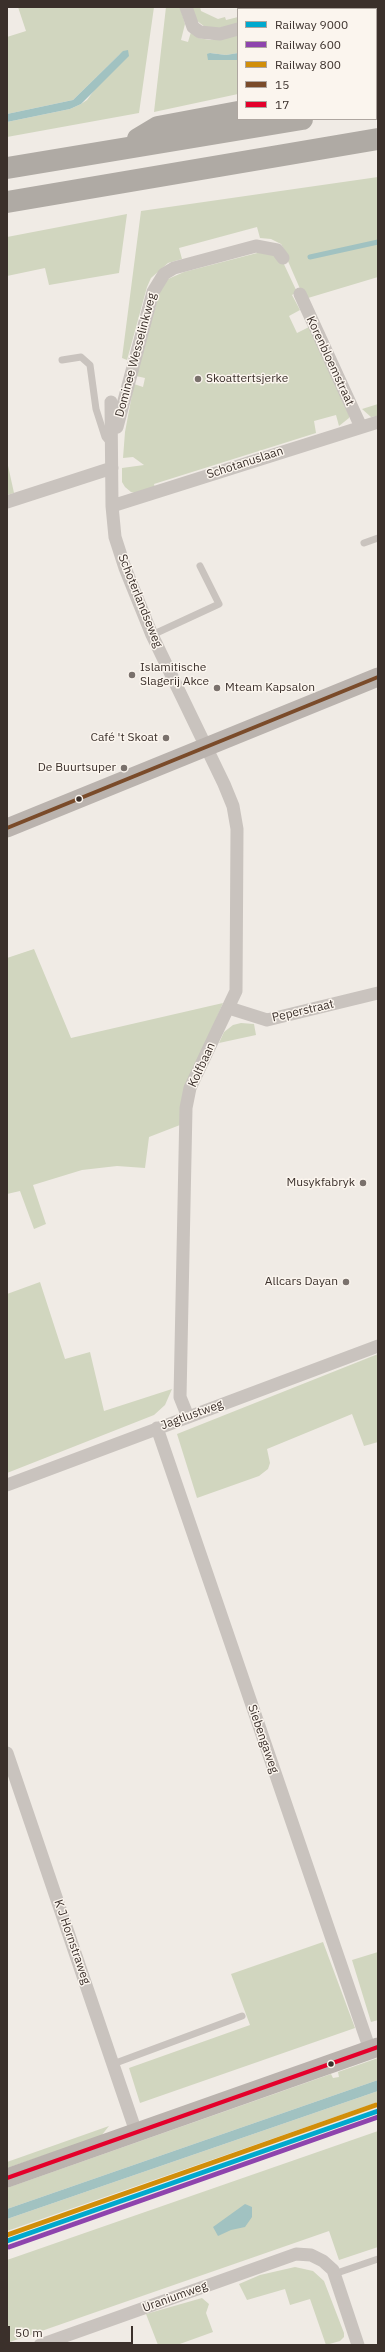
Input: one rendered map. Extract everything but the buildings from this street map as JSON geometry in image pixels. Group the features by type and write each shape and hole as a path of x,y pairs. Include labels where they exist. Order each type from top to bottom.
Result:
{"highway":[{"path":"120,149 158,127 237,112"},
{"path":"7,168 296,120"},
{"path":"7,202 376,139"}],"street":[{"path":"186,7 193,27 200,32 220,34 237,30"},
{"name":"Dominee Wesselinkweg","path":"112,447 121,406 153,292 164,274 174,268 256,246 277,250 283,258"},
{"name":"Korenbloemstraat","path":"300,294 361,427"},
{"name":"Schoterlandseweg","path":"111,402 112,506 115,537 125,568 152,635 206,745"},
{"name":"Schotanuslaan","path":"112,506 361,427 377,424"},
{"path":"7,502 112,468"},
{"path":"7,828 206,745 378,677"},
{"name":"Kolfbaan","path":"188,1417 180,1397 186,1108 190,1088 236,991 237,828 233,806 206,745"},
{"name":"Peperstraat","path":"229,1008 267,1020 378,993"},
{"name":"Jagtlustweg","path":"7,1486 157,1428 378,1346"},
{"name":"Siebengaweg","path":"157,1428 374,2049"},
{"name":"K J Hornstraweg","path":"7,1753 136,2132"},
{"path":"7,2178 374,2049"},
{"name":"Uraniumweg","path":"47,2344 296,2254 311,2255 323,2261 334,2274"},
{"path":"334,2274 358,2345"}],"lane":[{"name":"Schoterlandseweg","path":"62,360 81,357 90,365 96,409 105,437 112,447"},
{"path":"364,543 378,538"},
{"path":"152,635 219,604 200,566"},
{"path":"113,2064 242,2016"},
{"path":"334,2274 378,2259"}],"green space":[{"path":"18,7 154,7 139,113 7,137 7,122 70,109 87,100 121,53 73,100 7,114 7,37 26,31"},
{"path":"166,7 180,7 185,24 181,40 188,42 191,32 198,38 210,40 237,34 237,53 226,55 210,53 208,60 237,60 237,94 154,112"},
{"path":"191,7 200,7 201,11 218,19 225,17 226,20 237,17 237,26 220,30 205,27 196,20"},
{"path":"378,177 378,277 308,298 301,291 287,259 289,258 281,244 271,239 260,238 257,227 179,248 182,259 168,263 151,278 147,287 127,360 122,358 141,211"},
{"path":"127,214 119,273 49,285 45,268 7,276 7,237"},
{"path":"261,252 268,252 282,260 297,292 292,295 300,310 289,316 297,333 309,327 349,415 349,418 339,426 336,415 314,421 316,433 154,484 155,488 135,493 131,492 122,482 122,468 144,465 133,457 123,458 125,432 134,384 143,387 145,378 136,376 160,291 168,279 184,272"},
{"path":"378,404 378,416 371,417 362,409"},
{"path":"7,461 14,493 7,495"},
{"path":"34,949 71,1038 223,1003 187,1087 180,1125 149,1137 145,1168 117,1166 82,1170 33,1185 46,1224 34,1229 20,1191 7,1194 7,958"},
{"path":"241,1023 254,1024 256,1035 219,1043 224,1032 233,1025"},
{"path":"40,1282 65,1359 90,1352 104,1411 172,1389 165,1405 154,1415 7,1473 7,1294"},
{"path":"378,1354 378,1442 364,1446 352,1414 267,1449 270,1463 268,1469 259,1476 197,1498 177,1434"},
{"path":"323,1942 355,2028 140,2103 129,2068 250,2025 231,1974"},
{"path":"378,1952 378,2020 371,2022 352,1960"},
{"path":"378,2058 378,2080 7,2209 7,2188 331,2074 333,2078 339,2077 338,2072"},
{"path":"378,2091 378,2102 7,2231 7,2219"},
{"path":"109,2126 101,2136 7,2168 7,2162"},
{"path":"378,2131 378,2247 339,2260 329,2231 7,2343 7,2260"},
{"path":"295,2267 313,2271 324,2281 344,2333 344,2337 340,2341 326,2345 310,2299 290,2305 285,2289 247,2300 239,2284 260,2275"},
{"path":"202,2298 209,2304 206,2313 213,2332 177,2345 158,2345 146,2314"}],"water":[{"path":"128,50 129,56 81,104 70,109 7,122 7,114 73,100 123,51"},
{"path":"237,53 237,60 208,60 207,54 226,55"},
{"path":"378,2080 378,2091 7,2219 7,2209"},
{"path":"245,2204 252,2207 252,2217 245,2227 231,2230 218,2236 213,2227"}],"waterway":[{"path":"310,257 378,242"}],"rail line":[{"name":"800","path":"7,2235 376,2105"},
{"name":"9000","path":"7,2241 378,2111"},
{"name":"600","path":"9,2247 378,2117"}],"transit line":[{"name":"15","path":"7,828 378,677"},
{"name":"17","path":"7,2178 378,2047"}],"place":[{"name":"Skoattertsjerke","path":"198,379"},
{"name":"Islamitische Slagerij Akce","path":"132,675"},
{"name":"Mteam Kapsalon","path":"217,688"},
{"name":"Café 't Skoat","path":"166,738"},
{"name":"De Buurtsuper","path":"124,768"},
{"name":"Musykfabryk","path":"363,1183"},
{"name":"Allcars Dayan","path":"346,1282"}]}
